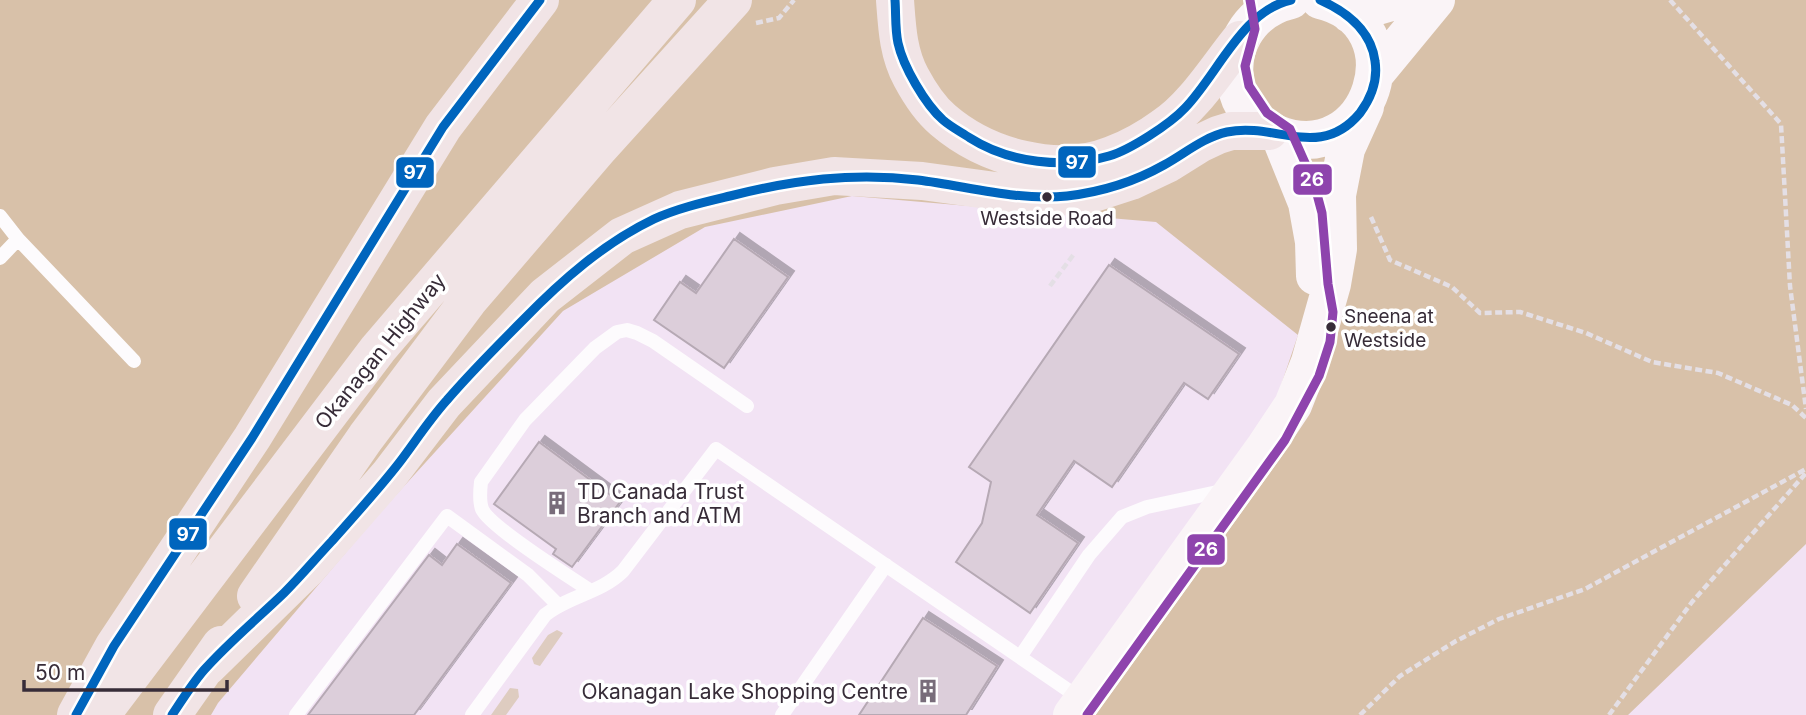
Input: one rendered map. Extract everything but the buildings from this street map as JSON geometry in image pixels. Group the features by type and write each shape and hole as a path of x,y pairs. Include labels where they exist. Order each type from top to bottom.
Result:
{"highway":[{"path":"76,715 114,646 252,438 443,127 540,0"},
{"name":"Okanagan Highway","path":"101,715 378,349 677,0"},
{"name":"Okanagan Highway","path":"172,715 366,437 468,301 609,137 733,0"},
{"path":"895,0 898,42 910,76 942,119 981,145 1008,155 1044,162 1074,163 1111,156 1166,125 1186,107 1240,24"},
{"path":"207,667 307,569 389,475 444,403 545,296 622,236 680,209 775,186 834,176 922,181 1046,198 1094,193 1140,176 1218,135 1231,131 1275,133"}],"street":[{"path":"1291,0 1278,3 1240,24 1233,76 1239,98 1251,116 1275,133 1303,140 1327,136 1348,125 1370,90 1436,0"},
{"path":"1337,6 1398,0"},
{"path":"1077,707 1237,487 1293,405 1310,362 1338,249 1337,195 1346,149 1370,90 1374,57 1370,41 1361,26 1337,6"},
{"path":"1275,133 1307,203 1322,320"}],"lane":[{"path":"0,216 18,239 134,360"},
{"path":"0,258 18,239"},
{"path":"591,591 498,526 482,509 479,492 481,482 524,420 607,337 628,330 653,341 747,406"},
{"path":"472,715 545,615 558,604 613,581 623,571 716,449 1020,657 1077,707"},
{"path":"1020,657 1089,555 1122,517 1147,507 1237,487"},
{"path":"296,715 447,516 500,553 558,604"},
{"path":"782,715 886,565"}],"path":[{"path":"1670,0 1781,124 1790,286 1806,410"},
{"path":"1369,213 1391,260 1452,288 1480,313 1520,312 1586,333 1652,362 1718,373 1792,405 1806,418"},
{"path":"1051,286 1074,254"},
{"path":"1360,715 1400,676 1456,641 1499,619 1585,589 1806,471"},
{"path":"1609,715 1692,602 1806,471"}],"shaded area":[{"path":"0,0 1806,0 1806,544 1628,715 1067,715 1275,403 1298,335 1156,222 852,196 705,227 563,311 376,517 218,703 211,715 0,715"},
{"path":"557,630 563,633 540,666 534,664 532,658 548,635"},
{"path":"510,688 518,689 519,697 506,715 491,715"}],"transit line":[{"name":"97","path":"76,715 114,646 252,438 443,127 540,0"},
{"name":"97","path":"895,0 896,32 901,52 916,84 936,113 949,125 985,146 1020,158 1056,163 1109,156 1160,129 1185,108 1232,45 1258,17 1274,6 1291,0"},
{"name":"26","path":"1087,715 1285,440 1319,376 1330,342 1333,312 1322,213 1314,183 1290,129 1267,113 1249,86 1245,66 1255,29 1250,0"},
{"name":"97","path":"172,715 204,670 290,587 366,502 440,408 475,369 553,291 618,239 654,219 682,208 800,182 847,177 894,178 1011,195 1067,196 1105,189 1129,181 1153,171 1202,142 1227,132 1245,130 1297,137 1329,135 1345,127 1360,113 1373,88 1376,68 1373,50 1363,31 1348,16 1320,0"}],"place":[{"name":"Westside Road","path":"1047,197"},
{"name":"Sneena at Westside","path":"1331,327"},
{"name":"TD Canada Trust Branch and ATM","path":"557,503"},
{"name":"Okanagan Lake Shopping Centre","path":"928,691"}]}
